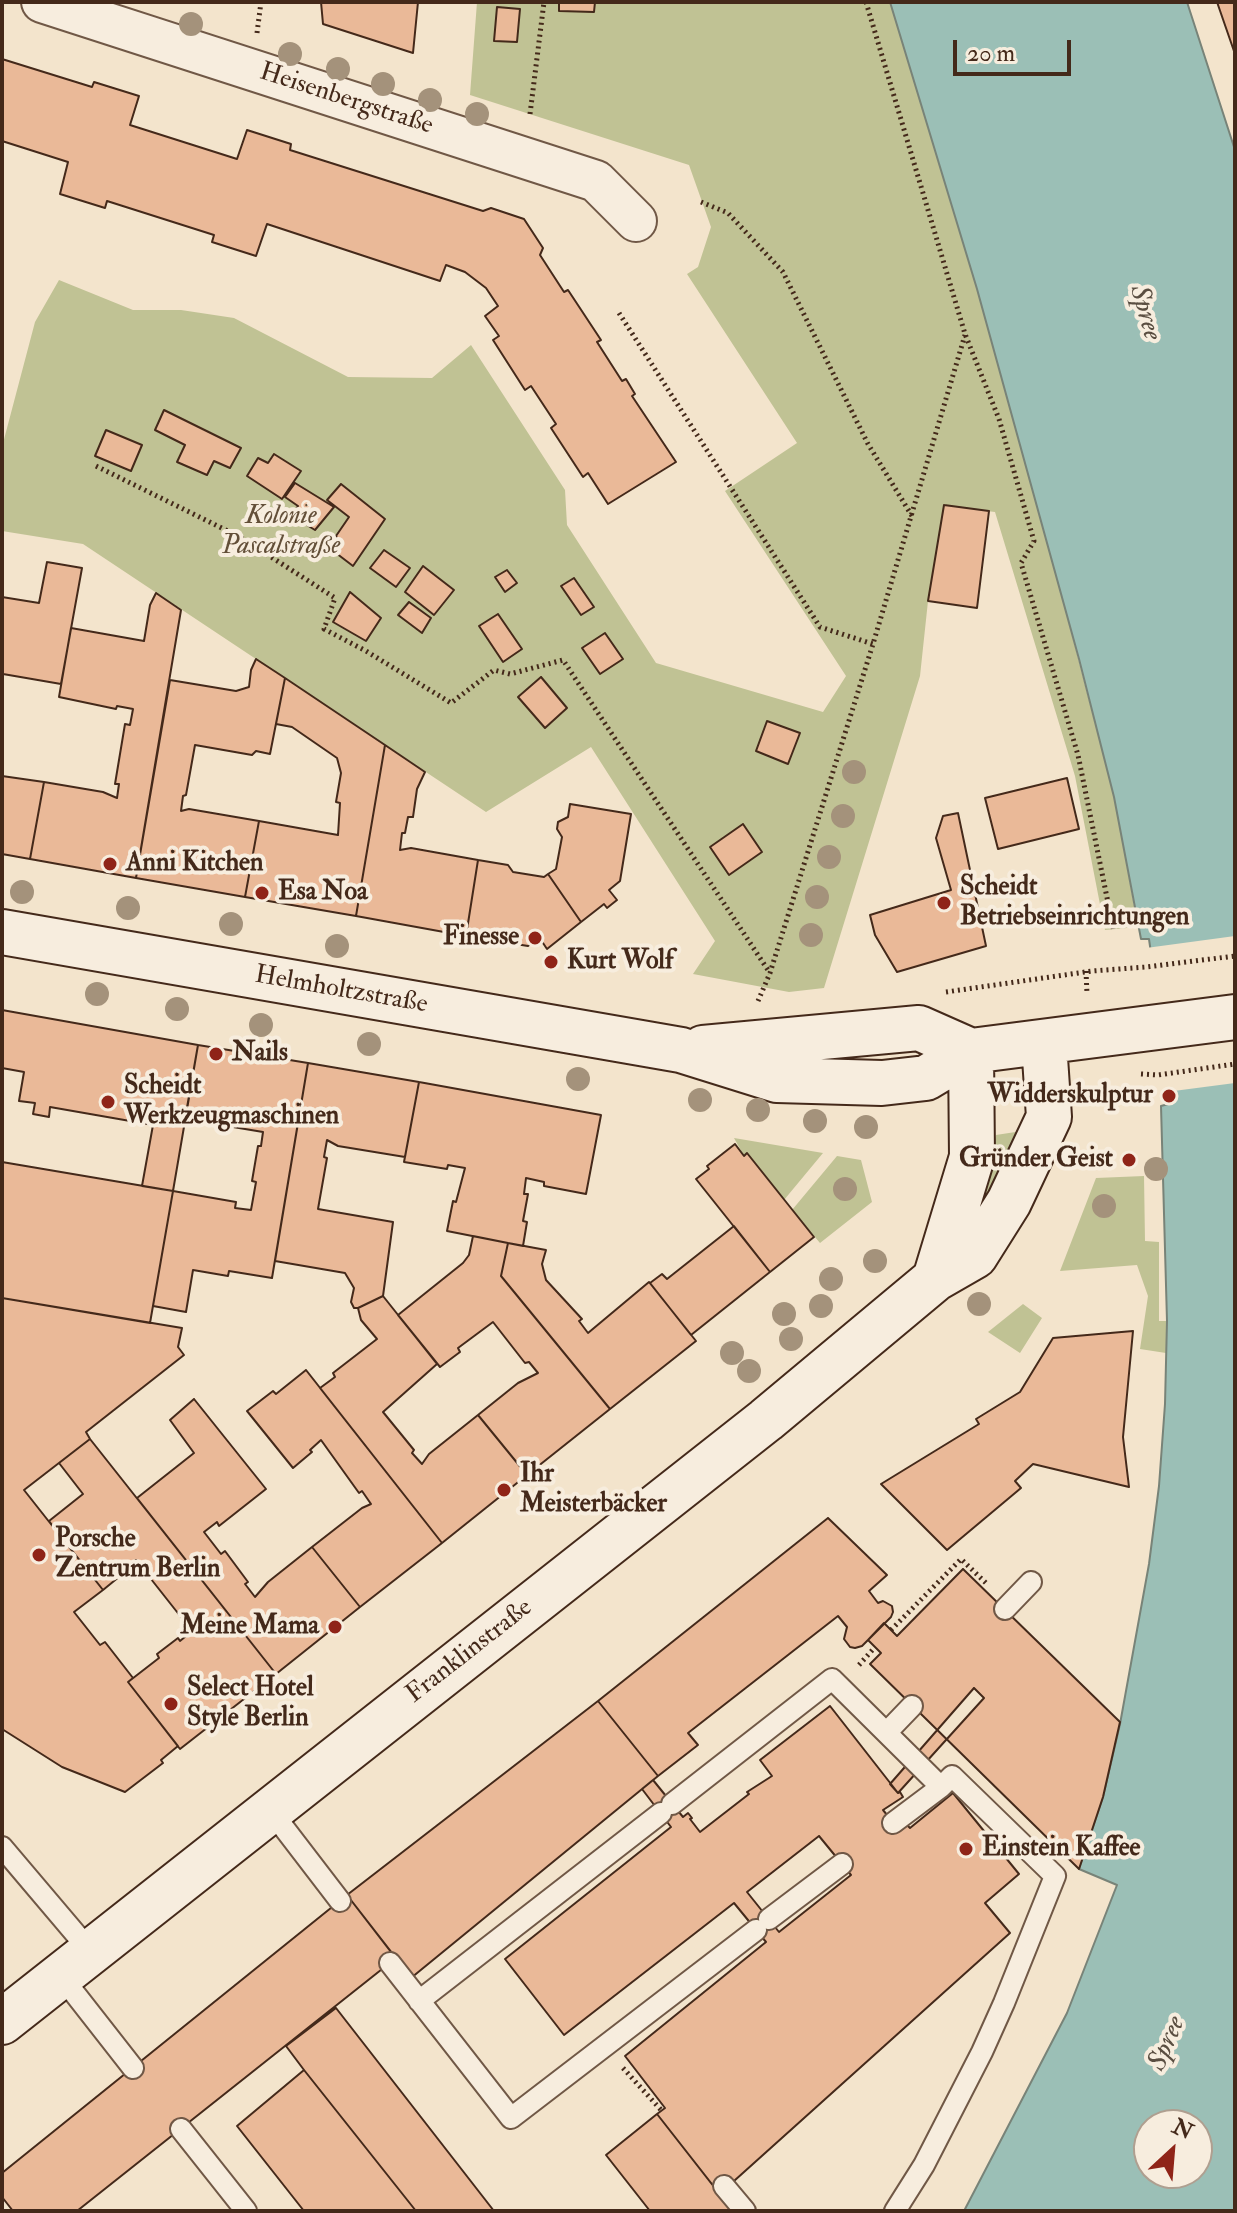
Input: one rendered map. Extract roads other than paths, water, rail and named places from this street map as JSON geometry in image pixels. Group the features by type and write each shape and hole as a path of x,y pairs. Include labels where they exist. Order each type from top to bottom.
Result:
{"main road":[{"name":"Helmholtzstraße","path":"2,932 681,1050 777,1080 882,1083 926,1078 971,1051 1235,1017"},
{"name":"Franklinstraße","path":"2,2022 766,1420 935,1279 975,1256 1009,1202 1049,1117 1044,1043"},
{"path":"935,1279 972,1157 971,1051"}],"street":[{"name":"Heisenbergstraße","path":"42,2 596,181 636,221"}],"lane":[{"path":"1007,1607 1031,1582"},
{"path":"419,2001 832,1679 941,1787"},
{"path":"887,1732 912,1706"},
{"path":"893,1823 952,1776 1055,1876 982,2052 931,2153 895,2211"},
{"path":"271,1811 340,1901"},
{"path":"2,1847 76,1964 133,2068"},
{"path":"390,1963 511,2118 842,1864"},
{"path":"181,2129 246,2211"},
{"path":"724,2186 745,2211"}],"water":[{"name":"Spree","path":"890,2 1187,2 1235,150 1235,2211 964,2211 1067,2013 1117,1885 1079,1869 1103,1797 1120,1724 1149,1564 1159,1486 1167,1321 1161,1106 1172,1103 1149,939 1141,939 1114,797 977,289"}],"place":[{"name":"Anni Kitchen","path":"110,864"},
{"name":"Esa Noa","path":"262,893"},
{"name":"Scheidt Betriebseinrichtungen","path":"944,903"},
{"name":"Finesse","path":"535,938"},
{"name":"Kurt Wolf","path":"551,962"},
{"name":"Nails","path":"216,1054"},
{"name":"Widderskulptur","path":"1169,1096"},
{"name":"Scheidt Werkzeugmaschinen","path":"108,1102"},
{"name":"Gründer Geist","path":"1129,1160"},
{"name":"Ihr Meisterbäcker","path":"504,1490"},
{"name":"Porsche Zentrum Berlin","path":"39,1555"},
{"name":"Meine Mama","path":"335,1627"},
{"name":"Select Hotel Style Berlin","path":"171,1704"},
{"name":"Einstein Kaffee","path":"966,1849"}],"park label":[{"name":"Kolonie Pascalstraße","path":"281,532"}]}
